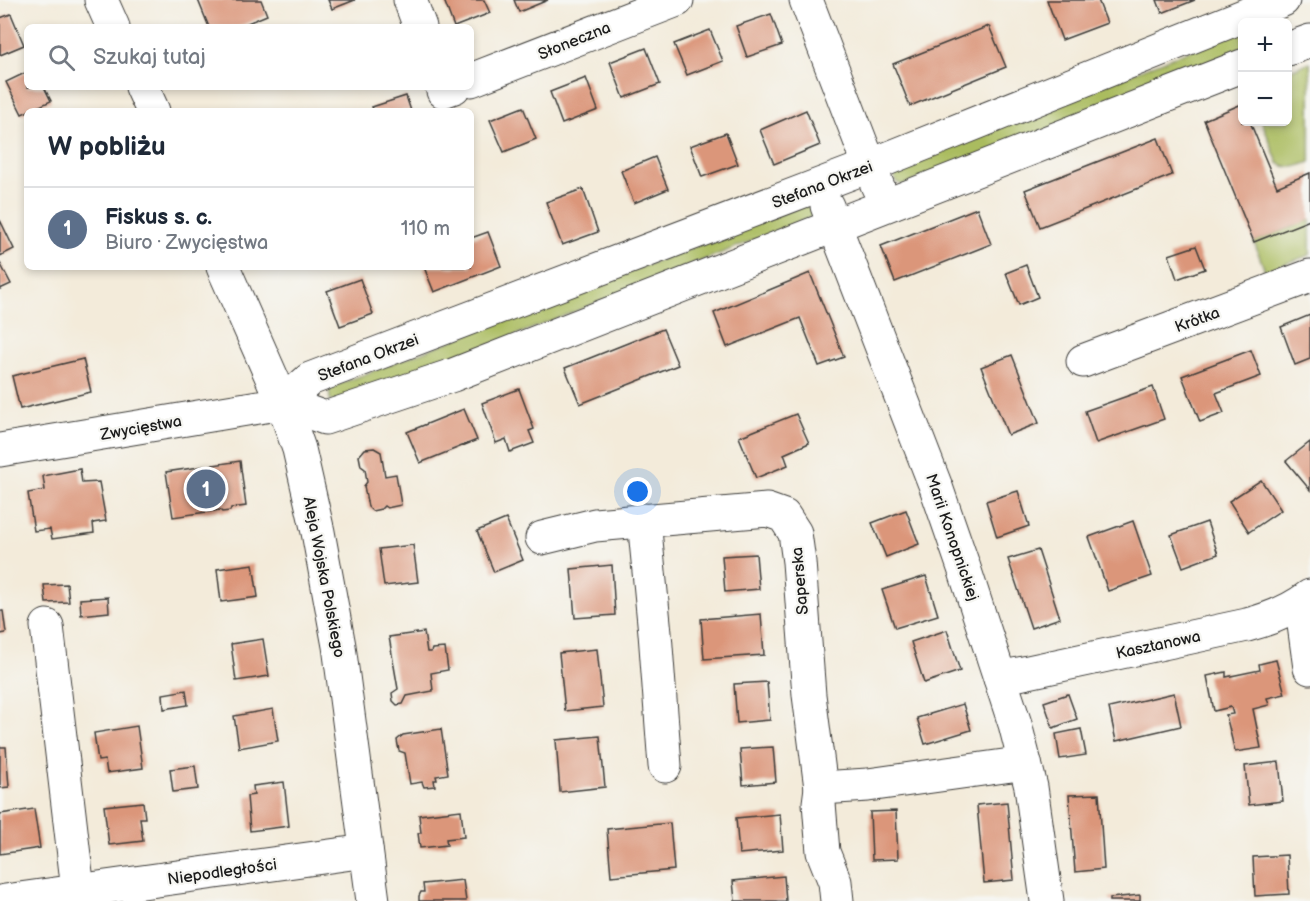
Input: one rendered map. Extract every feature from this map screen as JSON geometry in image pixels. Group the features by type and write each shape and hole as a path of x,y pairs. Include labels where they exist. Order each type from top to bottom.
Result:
{"street":[{"path":"101,0 112,24"},
{"path":"410,0 419,24"},
{"name":"Słoneczna","path":"474,80 676,0"},
{"path":"806,0 885,205"},
{"name":"Stefana Okrzei","path":"282,403 310,379 869,166 1283,0"},
{"path":"1292,47 1310,41"},
{"path":"282,403 325,418 453,375 1238,68"},
{"path":"143,90 152,108"},
{"name":"Marii Konopnickiej","path":"819,185 936,487 1015,724 1031,787 1047,901"},
{"name":"Aleja Wojska Polskiego","path":"224,270 282,403 299,449 339,646 373,901"},
{"name":"Krótka","path":"1083,361 1310,276"},
{"name":"Zwycięstwa","path":"0,450 282,403"},
{"name":"Saperska","path":"542,538 595,525 644,520 767,510 784,516 795,533 799,562 808,695 821,788 819,804 823,852 835,882 837,901"},
{"path":"644,520 665,766"},
{"path":"1305,600 1310,668"},
{"name":"Kasztanowa","path":"1000,678 1272,619 1305,600"},
{"path":"47,626 78,890"},
{"path":"821,788 868,785 1025,763"},
{"name":"Niepodległości","path":"5,901 366,851"}],"green space":[{"path":"1238,31 1238,57 903,185 897,183 894,169"},
{"path":"1310,62 1310,162 1290,167 1278,163 1264,126 1292,126 1292,69"},
{"path":"807,203 814,216 341,405 330,400 329,388"},
{"path":"1310,220 1310,255 1265,271 1254,242"}],"building":[{"path":"198,0 261,0 267,15 245,24 208,24"},
{"path":"328,0 355,0 332,9"},
{"path":"444,0 484,0 490,13 462,24 453,24"},
{"path":"514,0 548,0 519,12"},
{"path":"1047,0 1098,0 1107,23 1062,40"},
{"path":"1157,0 1195,0 1162,13"},
{"path":"11,14 24,45 0,55 0,18"},
{"path":"771,14 782,45 747,57 736,26"},
{"path":"989,26 1006,67 910,106 893,64"},
{"path":"710,30 723,61 687,75 674,44"},
{"path":"646,48 660,84 624,98 610,62"},
{"path":"24,73 24,90 46,90 51,101 35,108 24,108 22,114 6,82"},
{"path":"586,78 598,110 562,124 550,92"},
{"path":"406,96 410,108 372,108"},
{"path":"1238,106 1238,126 1252,126 1277,187 1310,173 1310,220 1254,242 1204,120"},
{"path":"523,107 536,139 504,152 490,120"},
{"path":"806,110 820,145 774,164 760,130"},
{"path":"726,133 738,164 702,177 690,146"},
{"path":"1158,138 1172,175 1040,227 1025,190"},
{"path":"655,157 668,189 634,203 621,171"},
{"path":"583,189 598,232 562,245 546,202"},
{"path":"977,208 991,244 895,282 881,246"},
{"path":"0,220 14,249 0,256"},
{"path":"488,232 501,266 434,292 425,270 474,270 474,237"},
{"path":"1196,246 1205,269 1177,279 1169,255"},
{"path":"0,263 11,284 0,289"},
{"path":"1026,265 1038,297 1019,305 1006,273"},
{"path":"810,273 844,357 819,366 800,318 727,347 714,313"},
{"path":"360,279 373,314 340,326 327,291"},
{"path":"1310,315 1310,359 1295,365 1281,327"},
{"path":"663,329 678,365 580,404 565,368"},
{"path":"1251,350 1261,376 1216,393 1224,413 1200,422 1182,376"},
{"path":"1012,355 1039,423 1008,435 981,367"},
{"path":"83,359 91,392 20,409 12,376"},
{"path":"1153,387 1164,419 1096,443 1085,411"},
{"path":"519,389 534,429 529,431 534,443 510,452 506,439 496,443 482,403"},
{"path":"464,409 477,440 420,463 407,432"},
{"path":"796,414 809,443 784,454 788,465 756,478 739,437"},
{"path":"1310,442 1310,490 1286,461"},
{"path":"374,448 381,452 385,476 396,474 401,505 387,508 384,506 372,511 368,507 364,486 367,482 365,469 361,466 359,456 365,449"},
{"path":"240,461 246,506 231,508 230,511 220,510 173,517 166,472"},
{"path":"80,469 82,483 99,482 106,521 93,523 94,533 52,539 50,529 34,531 28,493 45,490 43,476"},
{"path":"1261,480 1281,510 1249,532 1229,501"},
{"path":"1018,491 1029,526 997,537 986,501"},
{"path":"906,510 919,544 886,557 872,523"},
{"path":"506,519 523,560 494,572 477,531"},
{"path":"1133,521 1152,576 1108,591 1089,537"},
{"path":"1207,522 1218,554 1183,567 1171,535"},
{"path":"413,545 418,582 384,586 379,549"},
{"path":"1038,550 1060,618 1031,628 1008,559"},
{"path":"756,554 759,589 725,592 722,556"},
{"path":"253,564 258,597 221,602 217,569"},
{"path":"612,565 615,615 575,618 571,569"},
{"path":"926,576 938,615 895,628 882,590"},
{"path":"67,584 69,602 46,603 44,585"},
{"path":"108,597 109,612 81,615 80,599"},
{"path":"0,611 3,611 6,633 0,634"},
{"path":"761,614 764,655 704,659 701,619"},
{"path":"947,630 960,671 924,683 911,642"},
{"path":"424,632 427,652 431,652 432,649 445,648 448,670 431,673 433,691 407,696 403,704 397,705 393,701 392,693 398,689 389,637"},
{"path":"263,639 269,676 236,681 231,644"},
{"path":"597,649 603,707 565,711 559,653"},
{"path":"1276,660 1285,694 1267,698 1269,705 1253,709 1261,748 1235,752 1226,715 1233,714 1231,707 1214,711 1207,676 1226,672 1226,677 1260,670 1259,664"},
{"path":"767,682 770,720 737,723 734,684"},
{"path":"186,690 188,705 164,709 163,694"},
{"path":"1174,693 1181,726 1116,741 1109,708"},
{"path":"1068,694 1077,719 1053,728 1044,702"},
{"path":"963,704 971,730 925,744 917,718"},
{"path":"273,709 278,741 239,748 234,716"},
{"path":"137,726 143,768 107,773 105,760 98,761 94,733"},
{"path":"441,729 448,774 436,776 435,786 424,787 422,782 410,784 405,753 399,751 397,740 403,735"},
{"path":"1081,729 1086,755 1060,759 1056,734"},
{"path":"600,736 605,787 560,792 556,740"},
{"path":"0,747 6,747 9,787 0,788"},
{"path":"773,747 776,782 743,785 740,749"},
{"path":"1279,762 1283,801 1249,805 1245,766"},
{"path":"195,766 198,789 173,792 170,769"},
{"path":"284,782 289,826 250,831 247,796 254,795 253,786"},
{"path":"1099,794 1104,869 1075,872 1069,795"},
{"path":"143,802 145,818 140,818 143,841 109,845 104,806"},
{"path":"1007,802 1014,880 984,883 977,805"},
{"path":"34,809 40,848 0,854 0,814"},
{"path":"461,810 464,837 446,839 447,845 420,848 419,815"},
{"path":"896,811 898,859 872,860 870,812"},
{"path":"780,814 783,850 739,854 736,818"},
{"path":"670,823 674,870 611,876 607,829"},
{"path":"1287,855 1289,894 1255,896 1253,857"},
{"path":"784,876 786,901 735,901 733,881"},
{"path":"463,880 466,901 419,901 421,892 424,892 423,884"},
{"path":"1140,895 1140,901 1110,901 1110,898"}],"place":[{"name":"Fiskus s. c.","path":"206,489"}]}
